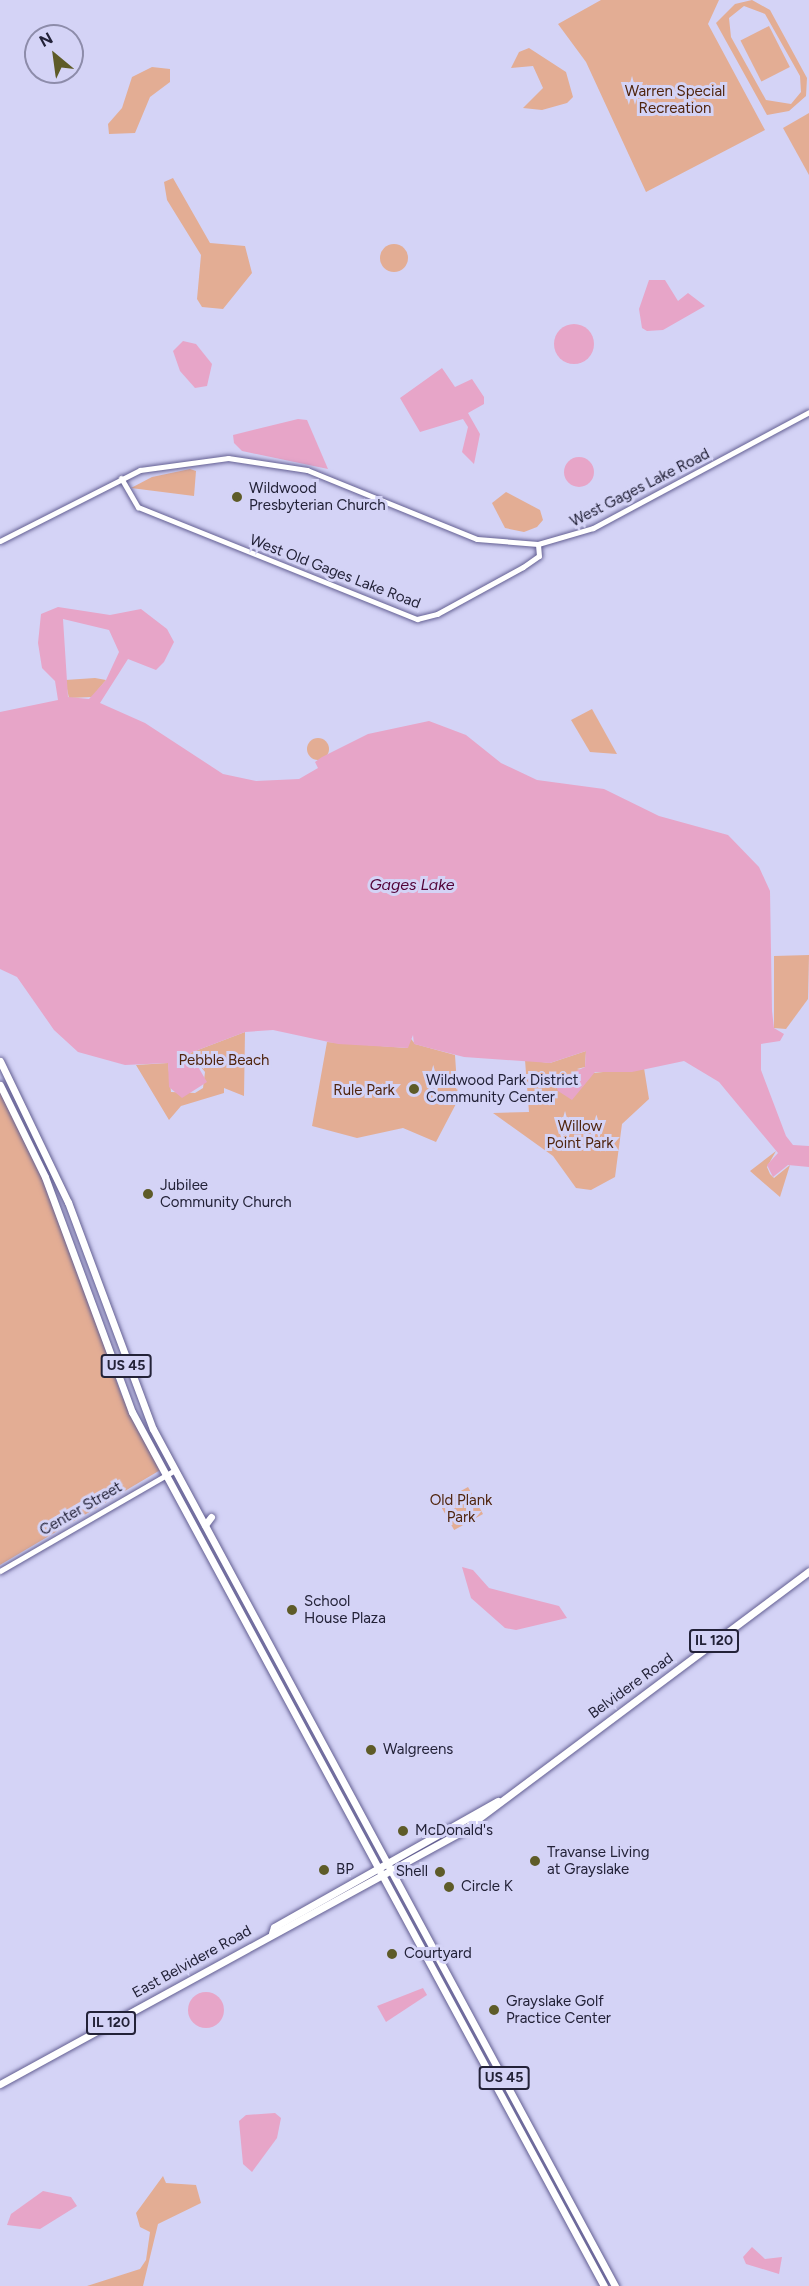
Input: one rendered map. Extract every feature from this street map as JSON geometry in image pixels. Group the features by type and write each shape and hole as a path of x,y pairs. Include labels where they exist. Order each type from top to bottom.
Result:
{"main road":[{"name":"US 45","path":"0,1061 68,1202 134,1386 175,1470 394,1870 615,2286"},
{"name":"US 45","path":"0,1084 45,1177 132,1412 385,1876 604,2286"},
{"path":"203,1544 212,1538"},
{"name":"Belvidere Road","path":"385,1876 468,1827 498,1801 809,1571"},
{"name":"Belvidere Road","path":"380,1868 498,1801"},
{"name":"East Belvidere Road","path":"272,1933 274,1927 380,1868"},
{"name":"East Belvidere Road","path":"0,2084 272,1933 385,1876"}],"street":[{"name":"West Gages Lake Road","path":"0,541 121,478 188,460 268,461 329,477 477,539 538,544 593,528 809,412"},
{"name":"West Old Gages Lake Road","path":"121,478 123,490 138,507 417,619 437,614 523,567 539,556 538,544"},
{"name":"Center Street","path":"0,1571 175,1470"}],"green space":[{"name":"Warren Special Recreation","path":"601,0 719,0 708,24 765,130 646,192 586,62 558,24"},
{"path":"752,0 770,10 807,78 806,96 789,111 767,115 716,23 735,4","holes":["744,6 765,14 800,76 801,92 791,104 766,100 731,37 729,18"]},
{"path":"769,26 790,67 761,82 740,41"},
{"path":"529,48 566,72 573,97 567,103 542,110 523,108 543,88 533,66 511,68 519,52"},
{"path":"152,67 170,69 170,82 150,97 135,133 109,134 108,124 122,108 132,77"},
{"path":"809,113 809,175 783,128"},
{"path":"173,178 210,243 245,246 252,273 223,309 202,307 197,299 201,255 167,200 164,182"},
{"path":"394,244 404,248 408,258 404,268 394,272 384,268 380,258 384,248"},
{"path":"190,469 196,471 194,496 131,488 152,477"},
{"path":"506,492 540,510 543,520 537,527 524,532 505,528 492,503"},
{"path":"95,678 106,680 92,697 69,698 65,680"},
{"path":"592,709 617,754 590,752 571,720"},
{"path":"314,738 322,738 329,745 329,753 322,760 314,760 307,753 307,745"},
{"path":"809,955 808,999 786,1029 774,1028 774,956"},
{"name":"Pebble Beach","path":"245,1032 244,1096 224,1088 224,1093 181,1106 169,1120 136,1065 168,1063 171,1092 195,1093 203,1088 205,1072 190,1053"},
{"name":"Rule Park","path":"408,1035 415,1044 455,1055 458,1100 436,1142 403,1128 357,1138 312,1126 327,1042 407,1048"},
{"name":"Willow Point Park","path":"586,1051 585,1067 577,1069 593,1073 644,1068 649,1099 622,1124 615,1177 591,1190 576,1188 553,1156 493,1113 529,1112 525,1060 550,1063"},
{"path":"0,1090 59,1213 121,1394 162,1469 0,1565"},
{"path":"776,1151 767,1167 774,1178 790,1165 780,1197 750,1171"},
{"name":"Old Plank Park","path":"468,1487 483,1514 454,1530 439,1503"},
{"path":"163,2176 166,2183 196,2185 201,2203 158,2224 143,2286 87,2286 140,2269 146,2260 150,2232 140,2227 136,2213"}],"water":[{"path":"649,280 665,280 678,301 688,293 705,306 663,330 647,331 642,328 639,309"},
{"path":"574,324 588,330 594,344 588,358 574,364 560,358 554,344 560,330"},
{"path":"183,341 196,344 212,364 207,386 195,388 180,371 173,351"},
{"path":"442,368 455,387 472,379 484,397 484,404 468,413 480,434 474,464 462,452 468,427 463,419 420,432 400,398"},
{"path":"298,419 307,420 328,469 242,451 234,443 233,435"},
{"path":"579,457 590,461 594,472 590,483 579,487 568,483 564,472 568,461"},
{"name":"Gages Lake","path":"58,607 110,615 141,609 167,629 174,642 164,662 156,670 128,659 100,703 145,723 223,774 256,781 299,779 318,768 315,762 322,757 368,734 429,721 466,735 501,763 537,780 604,789 659,816 728,835 759,867 770,891 772,1011 774,1028 784,1034 780,1041 761,1044 761,1070 786,1136 793,1145 809,1146 809,1167 788,1165 773,1177 767,1165 778,1153 719,1082 684,1061 632,1072 595,1072 572,1100 558,1091 554,1081 585,1067 586,1051 550,1063 464,1057 414,1044 413,1035 408,1048 338,1044 273,1030 245,1032 190,1053 207,1082 182,1098 169,1087 168,1063 125,1065 78,1052 54,1030 17,977 0,969 0,712 58,700 55,681 42,668 38,643 41,614","holes":["63,619 109,630 119,652 106,680 89,699 68,697"]},
{"path":"462,1567 473,1570 489,1588 559,1606 567,1618 516,1630 505,1628 471,1598"},
{"path":"423,1988 427,1995 386,2022 377,2006"},
{"path":"206,1992 218,1998 224,2010 218,2022 206,2028 194,2022 188,2010 194,1998"},
{"path":"275,2113 281,2118 277,2138 252,2172 243,2164 239,2121 246,2115"},
{"path":"43,2191 71,2197 77,2206 40,2229 7,2225 11,2214"},
{"path":"752,2247 765,2259 782,2257 779,2274 746,2264 743,2257"}],"place":[{"name":"Wildwood Presbyterian Church","path":"237,497"},
{"name":"Wildwood Park District Community Center","path":"414,1089"},
{"name":"Jubilee Community Church","path":"148,1194"},
{"name":"School House Plaza","path":"292,1610"},
{"name":"Walgreens","path":"371,1750"},
{"name":"McDonald's","path":"403,1831"},
{"name":"Travanse Living at Grayslake","path":"535,1861"},
{"name":"BP","path":"324,1870"},
{"name":"Shell","path":"440,1872"},
{"name":"Circle K","path":"449,1887"},
{"name":"Courtyard","path":"392,1954"},
{"name":"Grayslake Golf Practice Center","path":"494,2010"}]}
